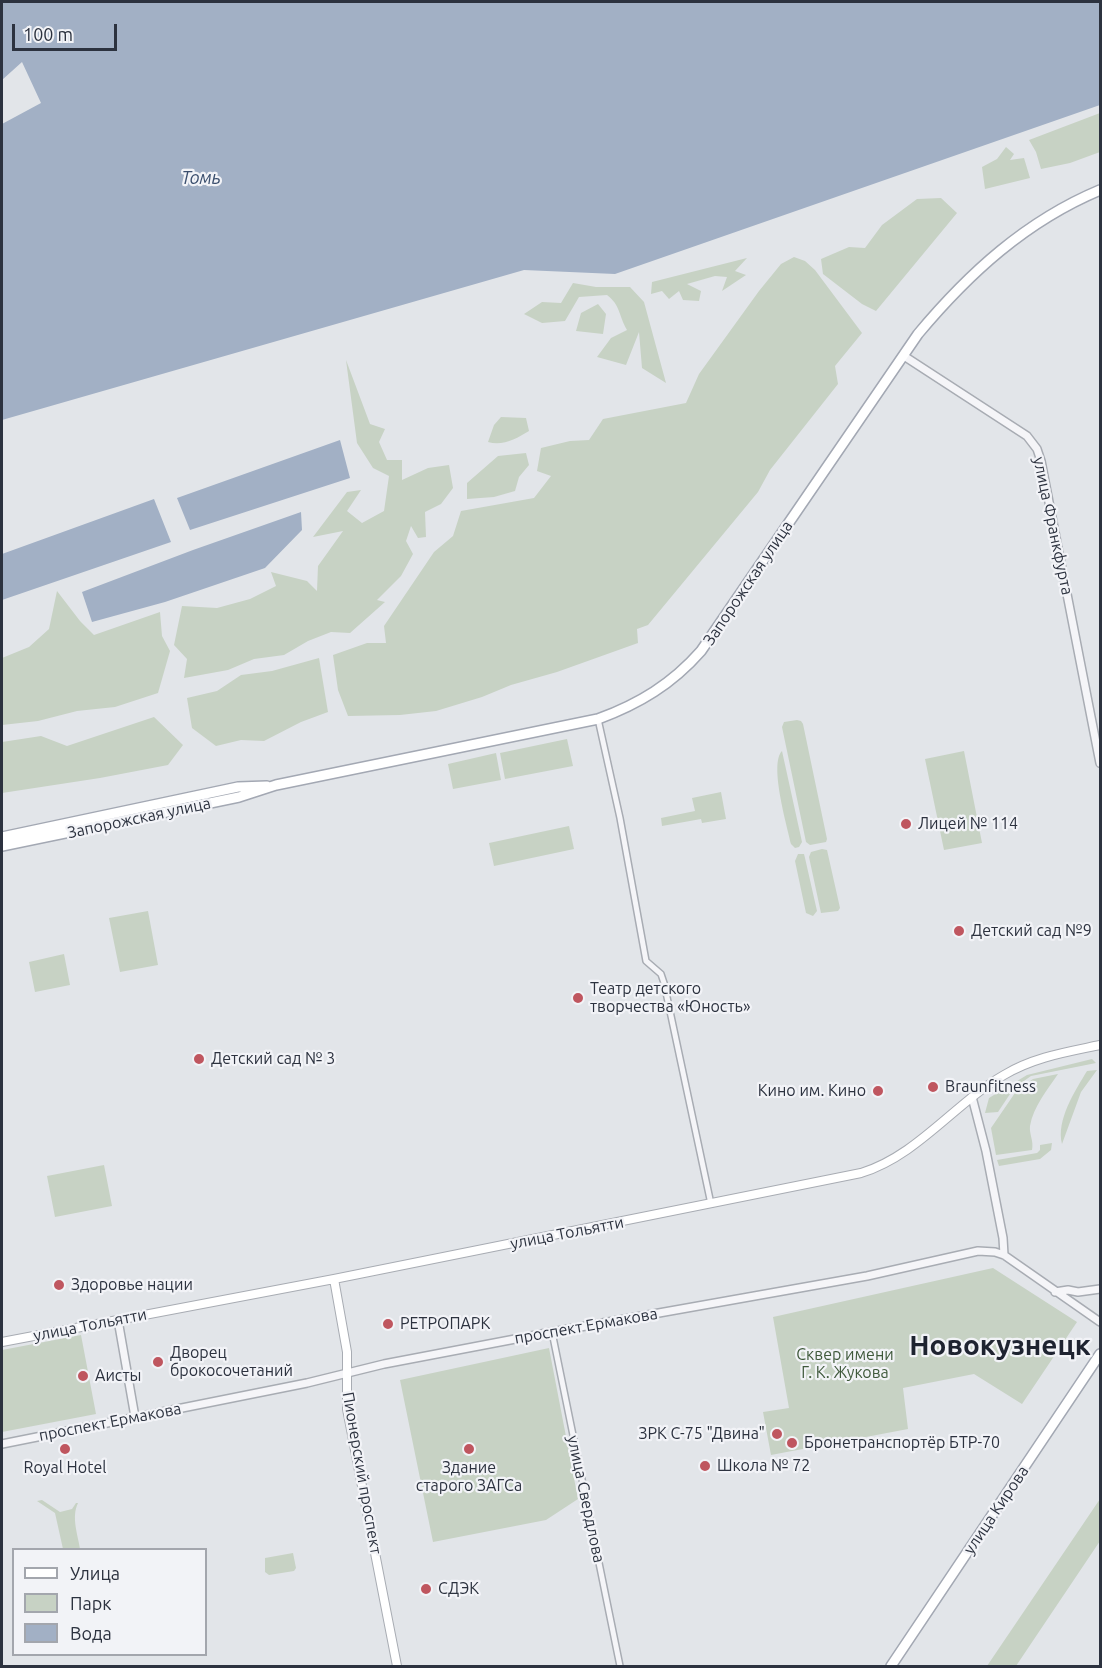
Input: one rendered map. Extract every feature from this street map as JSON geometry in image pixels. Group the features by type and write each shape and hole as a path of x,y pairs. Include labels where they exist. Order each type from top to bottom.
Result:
{"main road":[{"name":"Запорожская улица","path":"2,846 239,797 276,785 598,719 632,706 660,689 683,671 701,651 918,334 940,307 982,265 1013,240 1051,214 1101,190"},
{"name":"Запорожская улица","path":"2,837 238,788 276,785"},
{"name":"улица Тольятти","path":"2,1342 334,1279 861,1173 878,1168 899,1155 972,1097 1005,1075 1031,1062 1101,1045"},
{"name":"Пионерский проспект","path":"334,1279 345,1337 347,1409 397,1666"},
{"name":"улица Кирова","path":"891,1666 1101,1354"}],"street":[{"name":"улица Франкфурта","path":"904,356 1028,436 1037,449 1101,763"},
{"path":"598,719 620,818 646,961 661,975 664,983 711,1204"},
{"path":"972,1097 988,1159 1003,1238 1004,1255"},
{"name":"проспект Ермакова","path":"2,1444 346,1374 384,1364 867,1276 978,1251 1004,1255 1101,1322"},
{"path":"1055,1292 1068,1290 1078,1293 1101,1289"},
{"path":"118,1320 135,1417"},
{"name":"улица Свердлова","path":"552,1332 620,1666"}],"green space":[{"path":"1100,113 1100,152 1070,163 1041,169 1036,152 1029,140"},
{"path":"1006,147 1014,154 1010,160 1024,158 1030,178 985,189 982,167 997,159"},
{"path":"941,198 957,213 876,311 862,304 823,274 821,259 849,247 865,248 882,225 917,199"},
{"path":"794,257 805,261 815,270 862,333 835,366 838,384 770,470 758,492 648,625 637,629 638,643 436,711 400,715 348,716 338,690 333,655 367,643 386,643 384,626 434,552 453,536 461,511 534,498 551,476 537,471 541,448 570,441 589,440 603,419 686,403 699,374 759,291 781,264"},
{"path":"747,258 735,271 746,275 722,291 727,277 715,276 687,284 701,291 699,301 683,300 679,291 669,299 662,291 651,294 652,282"},
{"path":"573,283 596,287 630,287 644,302 666,383 642,368 639,332 626,365 597,357 611,338 627,330 617,307 607,295 579,297 565,321 542,323 524,314 542,302 561,303"},
{"path":"598,304 606,314 603,334 576,331 581,313"},
{"path":"346,360 370,424 385,429 379,442 387,460 402,460 402,480 428,468 449,465 453,488 441,504 425,512 426,537 418,538 411,526 406,541 413,554 401,576 377,600 385,602 350,633 331,632 308,641 284,655 254,659 228,670 184,678 187,659 174,645 182,606 217,608 250,599 276,586 271,572 307,581 317,591 318,566 343,531 313,537 347,492 361,490 347,511 362,523 384,511 389,476 373,468 357,443"},
{"path":"501,417 526,418 529,431 504,442 488,442 494,425"},
{"path":"526,453 529,465 519,477 515,491 494,497 467,499 467,483 498,456"},
{"path":"57,591 94,635 160,612 162,636 170,651 158,693 115,707 77,711 38,721 2,725 2,658 29,647 49,629"},
{"path":"319,658 328,712 301,722 264,741 241,740 216,746 192,728 187,698 217,691 241,675 272,671"},
{"path":"154,717 183,745 168,765 2,793 2,742 41,736 67,746"},
{"path":"797,720 803,724 827,839 826,842 810,845 806,842 782,727 784,722"},
{"path":"567,739 573,766 505,779 500,753"},
{"path":"782,751 802,842 799,847 795,848 791,844 778,781 778,758"},
{"path":"964,751 982,843 944,850 925,759"},
{"path":"496,753 501,780 453,789 448,764"},
{"path":"721,792 726,819 702,823 701,819 662,826 661,818 695,811 692,798"},
{"path":"569,826 574,849 494,866 489,843"},
{"path":"827,850 840,908 838,911 821,913 809,857 811,852"},
{"path":"798,854 804,854 805,858 817,911 813,916 806,913 795,861"},
{"path":"148,911 158,965 120,972 109,918"},
{"path":"64,954 70,985 35,992 29,962"},
{"path":"1092,1059 1096,1063 1031,1076 1014,1088 998,1112 985,1113 989,1098 1027,1075"},
{"path":"1097,1070 1081,1092 1062,1144 1062,1125 1068,1106 1087,1071"},
{"path":"1058,1074 1034,1112 1030,1129 1032,1150 996,1155 991,1128 1017,1090 1033,1079"},
{"path":"1052,1143 1051,1150 1040,1159 999,1166 997,1160 1037,1153 1040,1145"},
{"path":"104,1165 112,1206 55,1217 47,1176"},
{"name":"Сквер имени Г. К. Жукова","path":"993,1268 1077,1322 1022,1404 974,1374 903,1388 908,1429 771,1455 763,1412 789,1408 773,1317"},
{"path":"81,1335 96,1414 2,1432 2,1350"},
{"path":"549,1348 578,1499 546,1520 433,1542 400,1380"},
{"path":"1100,1499 1100,1541 1016,1666 987,1666"},
{"path":"42,1500 60,1512 72,1509 78,1503 75,1520 80,1548 63,1548 55,1513 37,1501"},
{"path":"293,1553 296,1568 294,1571 269,1575 265,1572 265,1558"}],"water":[{"name":"Томь","path":"2,2 1100,2 1100,105 615,274 524,270 2,420 2,124 41,103 22,62 2,80"},
{"path":"340,440 350,478 190,530 177,498"},
{"path":"154,499 171,542 2,600 2,554"},
{"path":"301,512 302,530 265,568 165,602 92,622 82,592"}],"place":[{"name":"Лицей № 114","path":"906,824"},
{"name":"Детский сад №9","path":"959,931"},
{"name":"Театр детского творчества «Юность»","path":"578,998"},
{"name":"Детский сад № 3","path":"199,1059"},
{"name":"Braunfitness","path":"933,1087"},
{"name":"Кино им. Кино","path":"878,1091"},
{"name":"Здоровье нации","path":"59,1285"},
{"name":"РЕТРОПАРК","path":"388,1324"},
{"name":"Дворец брокосочетаний","path":"158,1362"},
{"name":"Аисты","path":"83,1376"},
{"name":"ЗРК С-75 \"Двина\"","path":"777,1434"},
{"name":"Бронетранспортёр БТР-70","path":"792,1443"},
{"name":"Royal Hotel","path":"65,1449"},
{"name":"Здание старого ЗАГСа","path":"469,1449"},
{"name":"Школа № 72","path":"705,1466"},
{"name":"СДЭК","path":"426,1589"}],"district":[{"name":"Новокузнецк","path":"1000,1346"}]}
